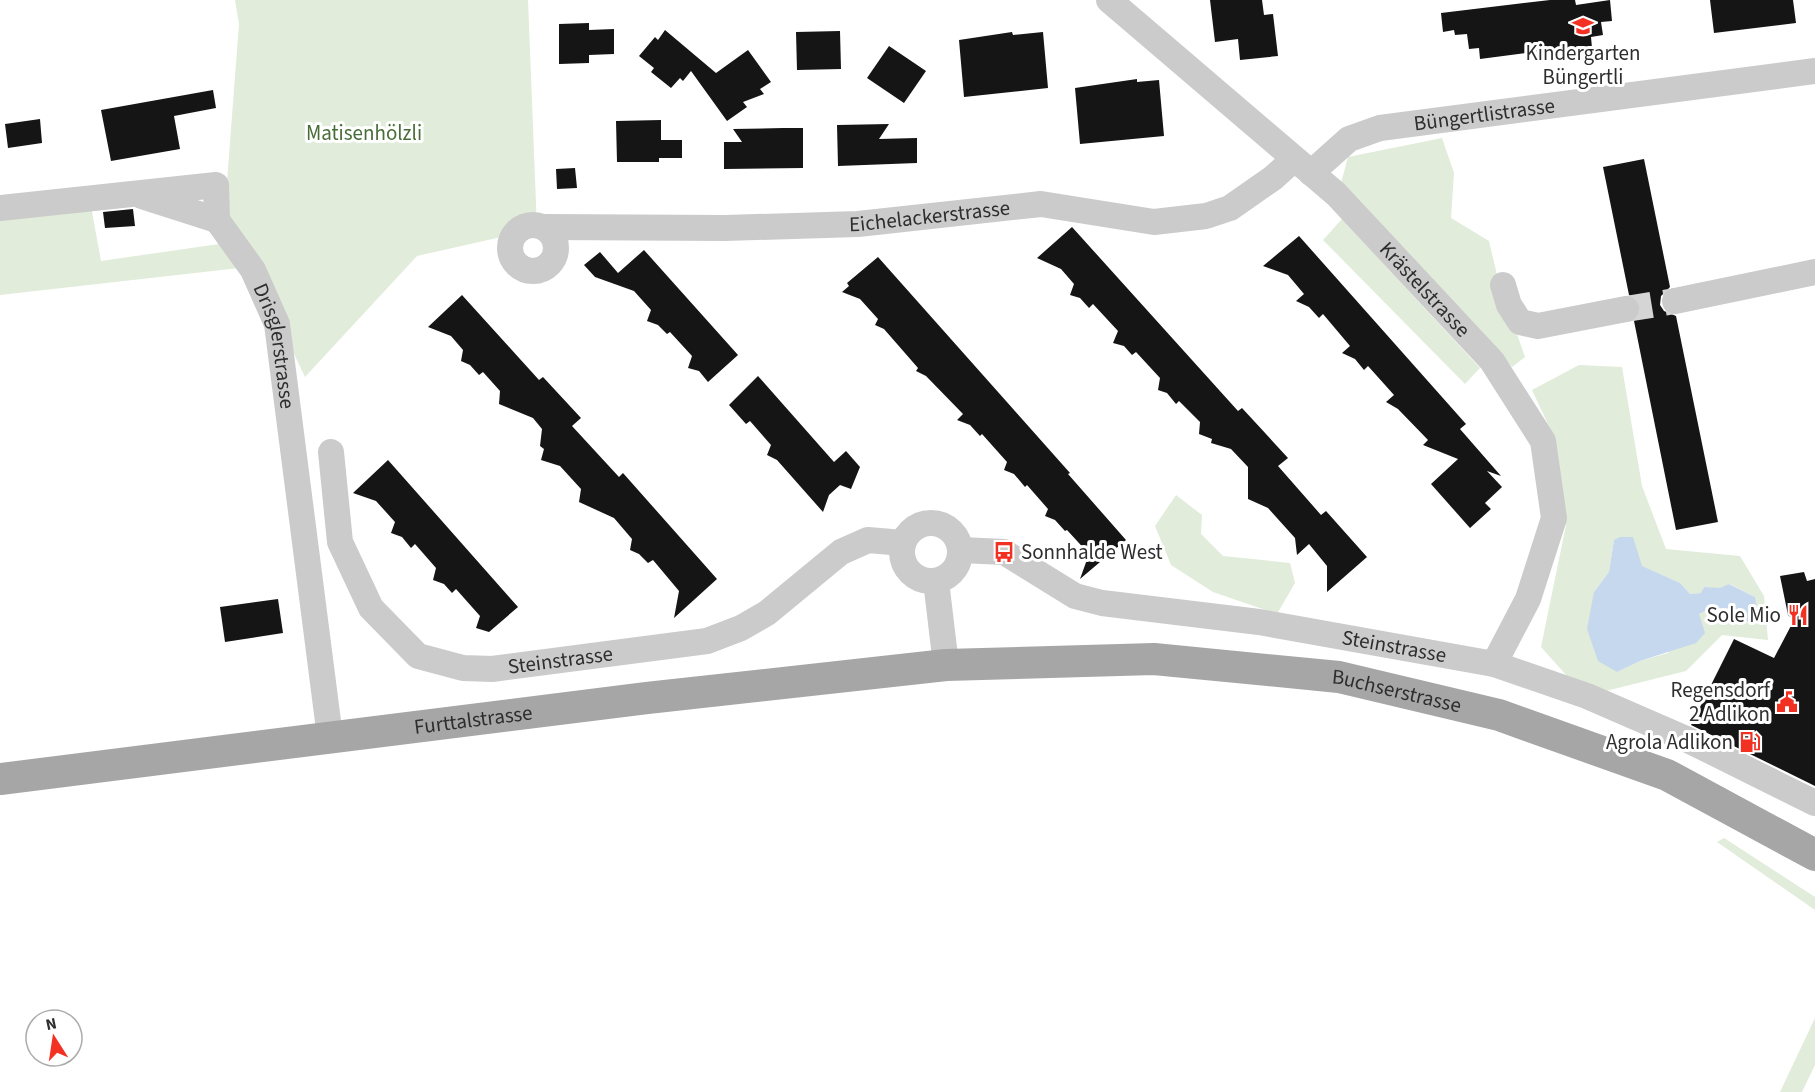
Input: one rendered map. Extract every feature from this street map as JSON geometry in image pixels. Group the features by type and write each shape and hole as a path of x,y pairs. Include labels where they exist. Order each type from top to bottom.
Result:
{"main road":[{"name":"Buchserstrasse","path":"946,665 1154,659 1339,677 1499,715 1666,775 1815,855"},
{"name":"Furttalstrasse","path":"0,779 330,737 946,665"}],"street":[{"name":"Krästelstrasse","path":"1109,0 1336,194 1492,362 1543,441 1554,518 1528,600 1494,664"},
{"name":"Büngertlistrasse","path":"1302,166 1349,139 1380,128 1815,71"},
{"name":"Eichelackerstrasse","path":"544,227 725,228 858,224 1041,204 1154,222 1206,216 1230,208 1302,166"},
{"name":"Drisglerstrasse","path":"0,208 216,185 217,220 253,270 277,324 330,737"},
{"path":"1675,301 1815,272"},
{"path":"1503,285 1509,305 1520,322 1538,326 1626,309"},
{"name":"Steinstrasse","path":"331,452 340,542 371,608 418,656 463,668 492,669 707,641 741,628 767,613 841,552 868,540 903,543"},
{"path":"934,522 953,531 961,550 955,570 936,581 918,578 906,568 901,551 903,543 915,526 934,522"},
{"name":"Steinstrasse","path":"961,550 1004,552 1076,596 1102,603 1259,622 1494,664 1587,696 1686,739 1815,803"},
{"path":"936,581 946,665"}],"green space":[{"name":"Matisenhölzli","path":"235,0 528,0 537,229 417,256 305,377 225,208 239,24"},
{"path":"1442,138 1454,173 1451,218 1489,241 1498,279 1525,357 1512,367 1340,187 1348,157"},
{"path":"90,201 101,261 226,243 239,268 0,295 0,213"},
{"path":"1342,219 1480,368 1465,384 1323,240"},
{"path":"1579,365 1622,367 1642,486 1666,549 1740,556 1764,596 1768,640 1722,635 1686,671 1606,691 1567,676 1541,647 1566,525 1553,435 1532,390","holes":["1614,540 1641,566 1680,583 1690,594 1702,593 1704,587 1720,589 1730,584 1755,597 1740,620 1728,608 1712,608 1699,614 1668,653 1640,661 1617,672 1594,592 1609,572"]},
{"path":"1176,495 1202,515 1201,534 1223,556 1290,563 1295,583 1277,614 1213,592 1171,565 1155,526"},
{"path":"1724,838 1815,897 1815,910 1717,842"},
{"path":"1815,1018 1815,1065 1802,1092 1780,1092"}],"water":[{"path":"1620,537 1633,537 1642,566 1680,583 1690,594 1701,593 1704,587 1720,588 1729,584 1755,597 1757,610 1753,622 1740,620 1728,608 1712,608 1699,614 1705,633 1696,643 1640,661 1617,672 1598,661 1587,629 1594,592 1609,572 1614,540"}],"building":[{"path":"1210,0 1262,0 1264,15 1273,14 1278,56 1240,60 1238,39 1215,42"},
{"path":"1550,0 1575,0 1576,5 1610,0 1612,21 1601,22 1603,35 1591,37 1592,48 1565,51 1564,48 1480,59 1479,48 1469,49 1467,34 1455,35 1454,30 1443,32 1441,13"},
{"path":"1710,0 1793,0 1796,23 1714,33"},
{"path":"589,23 589,30 614,29 614,54 589,55 589,63 559,64 559,24"},
{"path":"665,30 716,73 748,50 771,82 760,89 764,94 743,102 747,107 727,121 691,71 683,81 680,78 671,88 651,72 654,68 639,56 655,37 658,40"},
{"path":"840,31 841,69 797,70 796,32"},
{"path":"1012,32 1013,35 1043,32 1048,88 964,97 959,40"},
{"path":"889,46 926,71 904,103 867,78"},
{"path":"1137,79 1137,82 1159,80 1164,136 1080,144 1075,88"},
{"path":"213,90 216,108 174,116 180,149 111,161 101,110"},
{"path":"40,119 42,143 8,148 5,124"},
{"path":"661,120 661,140 682,140 682,158 659,158 659,162 617,162 616,121"},
{"path":"889,124 879,139 917,138 917,163 838,166 837,125"},
{"path":"803,128 803,168 724,169 724,142 742,142 733,129"},
{"path":"1644,159 1670,287 1661,296 1660,305 1664,311 1676,316 1718,522 1676,530 1634,321 1640,314 1641,306 1637,299 1629,295 1603,167"},
{"path":"575,168 577,188 557,189 556,169"},
{"path":"133,209 135,226 105,228 103,212"},
{"path":"1072,227 1238,411 1242,408 1288,458 1278,466 1321,515 1326,511 1367,557 1327,592 1327,566 1309,544 1297,555 1295,538 1268,508 1248,499 1248,467 1231,449 1211,443 1212,439 1199,434 1200,422 1179,401 1176,404 1167,393 1158,390 1160,378 1136,352 1132,355 1124,346 1113,343 1118,331 1093,304 1089,308 1080,298 1070,295 1074,284 1061,269 1037,258"},
{"path":"1299,236 1466,424 1460,429 1501,476 1487,471 1502,487 1485,503 1491,509 1470,528 1431,484 1458,459 1423,445 1428,440 1398,409 1386,402 1394,395 1368,366 1364,370 1355,359 1342,353 1350,346 1323,314 1319,318 1309,307 1296,301 1304,294 1288,275 1263,266"},
{"path":"644,250 738,355 708,382 699,371 688,368 692,356 670,332 667,334 658,325 647,321 651,310 634,291 595,277 584,265 600,252 618,273"},
{"path":"878,257 1070,473 1068,474 1126,540 1080,579 1089,554 1067,530 1065,531 1055,520 1045,516 1048,509 1027,485 1025,487 1014,474 1004,470 1007,462 982,434 980,436 970,425 957,420 963,414 926,376 916,371 918,368 884,329 875,325 878,319 860,299 842,292 849,286 847,283"},
{"path":"462,295 539,380 543,377 581,418 572,426 619,477 623,473 717,579 674,618 679,591 653,560 648,563 639,554 630,550 632,539 614,518 579,502 581,489 560,466 541,460 544,449 540,446 542,429 533,418 499,404 500,391 483,372 479,375 470,365 461,361 463,350 451,336 428,327"},
{"path":"758,376 834,462 846,451 860,467 851,489 840,485 829,495 823,512 777,460 767,455 771,445 750,421 746,424 729,405"},
{"path":"388,460 518,607 489,632 476,628 480,616 456,589 452,593 444,584 433,580 436,568 415,544 411,548 402,537 391,533 395,522 376,501 353,493"},
{"path":"1804,572 1807,581 1815,579 1815,786 1691,725 1734,639 1774,658 1794,620 1788,615 1780,576"},
{"path":"278,599 283,633 225,642 220,607"}],"tunnel":[{"path":"1626,309 1675,301"}],"place":[{"name":"Kindergarten Büngertli","path":"1583,26"},
{"name":"Sonnhalde West","path":"1004,552"},
{"name":"Sole Mio","path":"1798,615"},
{"name":"Regensdorf 2 Adlikon","path":"1787,702"},
{"name":"Agrola Adlikon","path":"1750,742"}]}
